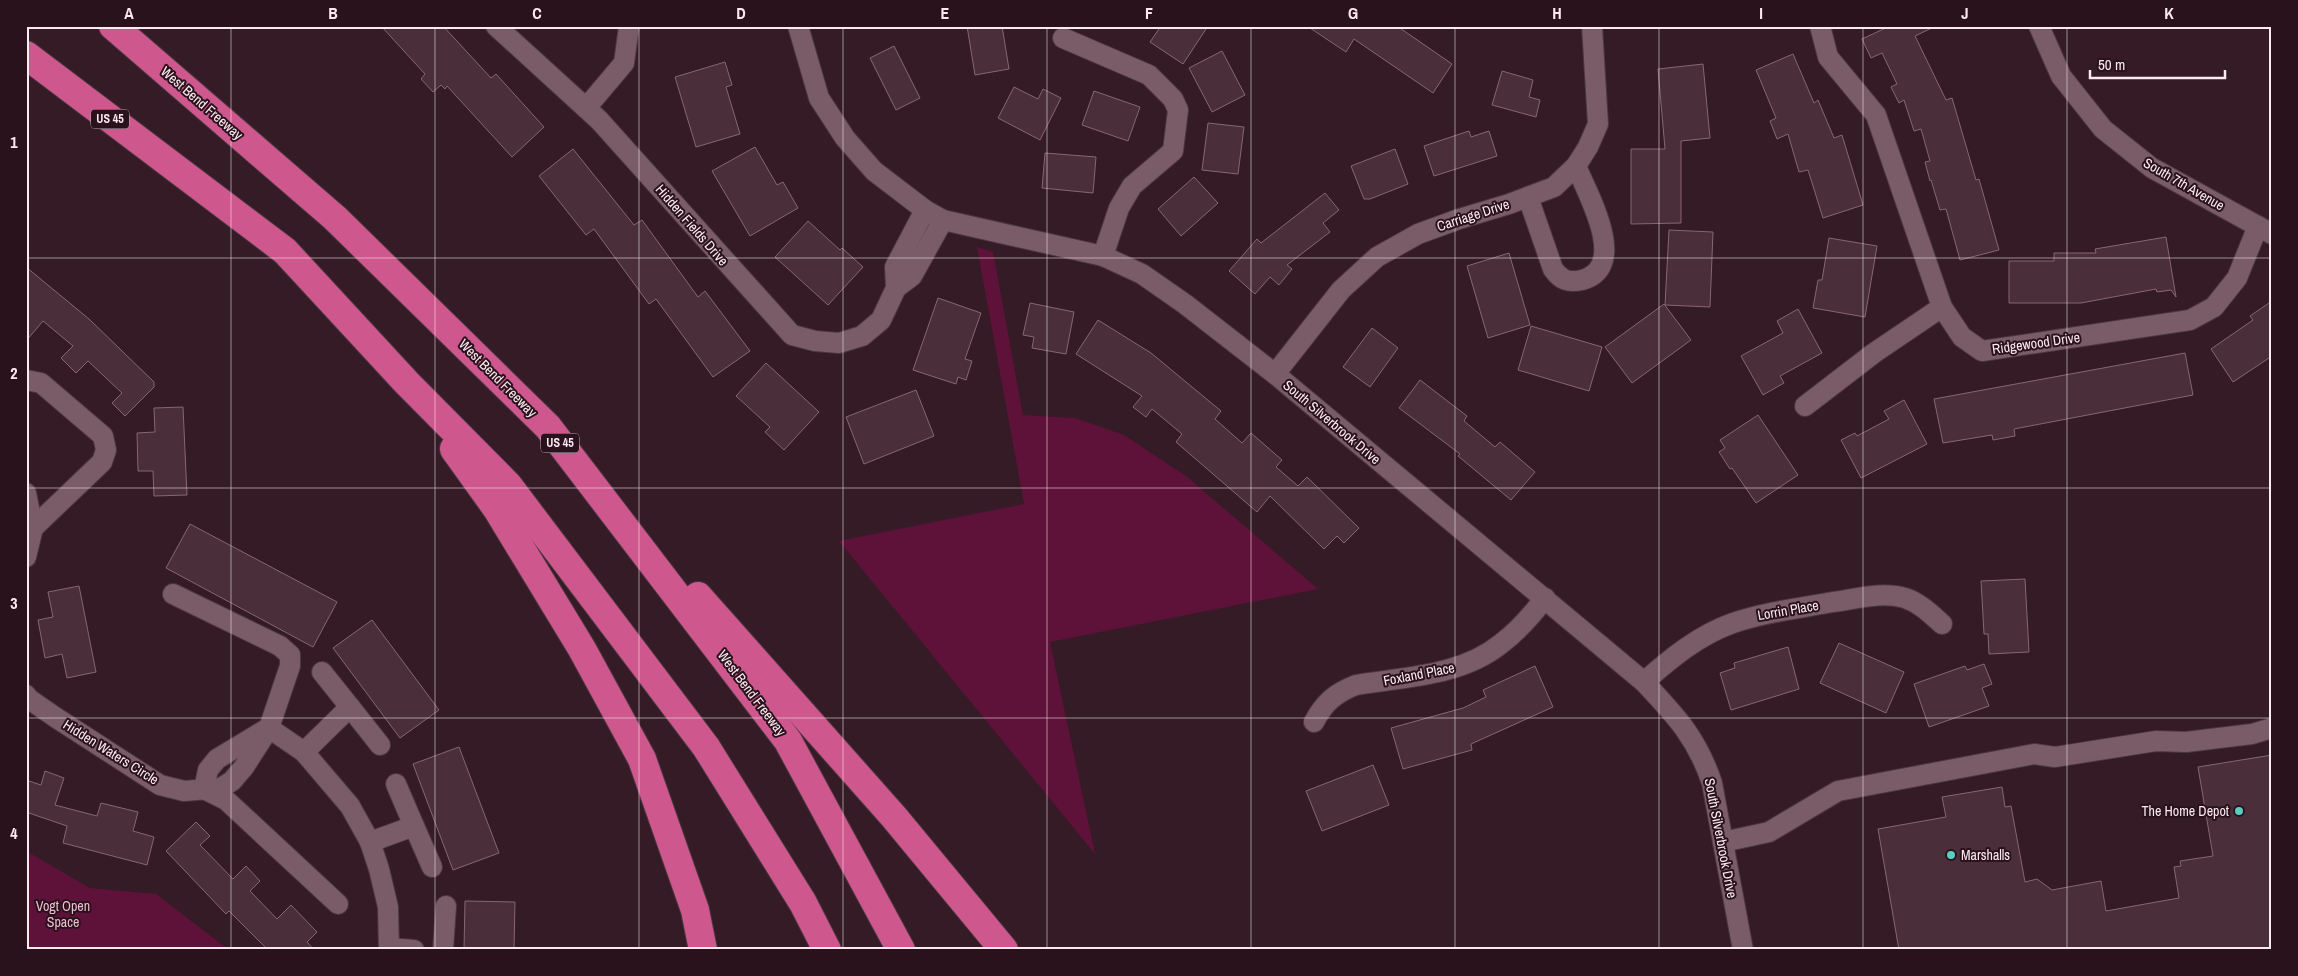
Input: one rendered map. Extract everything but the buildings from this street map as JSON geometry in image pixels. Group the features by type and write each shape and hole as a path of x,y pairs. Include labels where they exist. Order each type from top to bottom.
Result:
{"highway":[{"name":"West Bend Freeway","path":"113,26 336,218 548,427 788,741 901,950"},
{"name":"US 45","path":"26,55 285,251 407,383 508,484 706,746 803,903 827,950"},
{"path":"407,383 497,510 582,649 642,759 695,910 703,950"},
{"path":"548,427 894,817 1004,950"}],"street":[{"name":"Hidden Fields Drive","path":"496,26 599,120 792,335 839,343 862,336 881,320 896,288 895,268 925,210"},
{"path":"586,108 624,62 629,26"},
{"name":"South Silverbrook Drive","path":"798,26 819,98 845,138 874,171 925,210 943,220 1103,256 1142,274 1185,304 1275,374 1644,682 1671,710 1697,744 1712,783 1743,950"},
{"name":"Carriage Drive","path":"1275,374 1341,290 1377,257 1418,234 1554,187 1576,166 1588,147 1598,124 1592,26"},
{"name":"Ridgewood Drive","path":"1820,26 1828,57 1876,115 1942,307 1962,337 1982,351 2190,320 2214,307 2237,278 2265,230"},
{"name":"South 7th Avenue","path":"2039,26 2061,76 2103,129 2152,168 2265,230"},
{"path":"1063,38 1149,75 1173,99 1178,110 1173,151 1132,186 1116,215 1103,256"},
{"path":"1528,197 1553,269 1561,279 1573,282 1586,279 1599,270 1604,257 1602,229 1576,166"},
{"name":"Hidden Fields Drive","path":"896,288 912,276 943,220"},
{"path":"1806,406 1874,353 1942,307"},
{"path":"26,380 41,383 102,436 106,450 102,462 33,528"},
{"path":"26,493 33,528 26,557"},
{"path":"173,594 280,646 290,655 290,666 269,728 217,759 208,770 204,789"},
{"name":"Lorrin Place","path":"1644,682 1672,657 1716,630 1750,617 1870,596 1887,596 1913,601 1942,624"},
{"name":"Foxland Place","path":"1314,722 1329,699 1341,691 1356,685 1456,668 1485,655 1522,626 1545,598"},
{"path":"322,672 380,745"},
{"name":"Hidden Waters Circle","path":"26,695 54,717 160,784 184,791 204,789 226,800 338,904"},
{"path":"304,752 350,707"},
{"path":"269,728 304,752 350,806 370,842 379,869 388,907 389,949 414,950"},
{"path":"1723,842 1769,832 1838,791 2034,754 2056,757 2156,741 2186,742 2252,734 2272,728"},
{"path":"396,784 432,868"},
{"path":"370,842 414,826"},
{"path":"443,950 446,906"}],"green space":[{"path":"977,247 993,252 1023,415 1075,418 1124,435 1186,476 1318,589 1050,642 1095,854 839,541 1024,504"},
{"name":"Vogt Open Space","path":"26,851 90,888 156,894 229,950 26,950"}],"place":[{"name":"The Home Depot","path":"2239,811"},
{"name":"Marshalls","path":"1951,855"}]}
